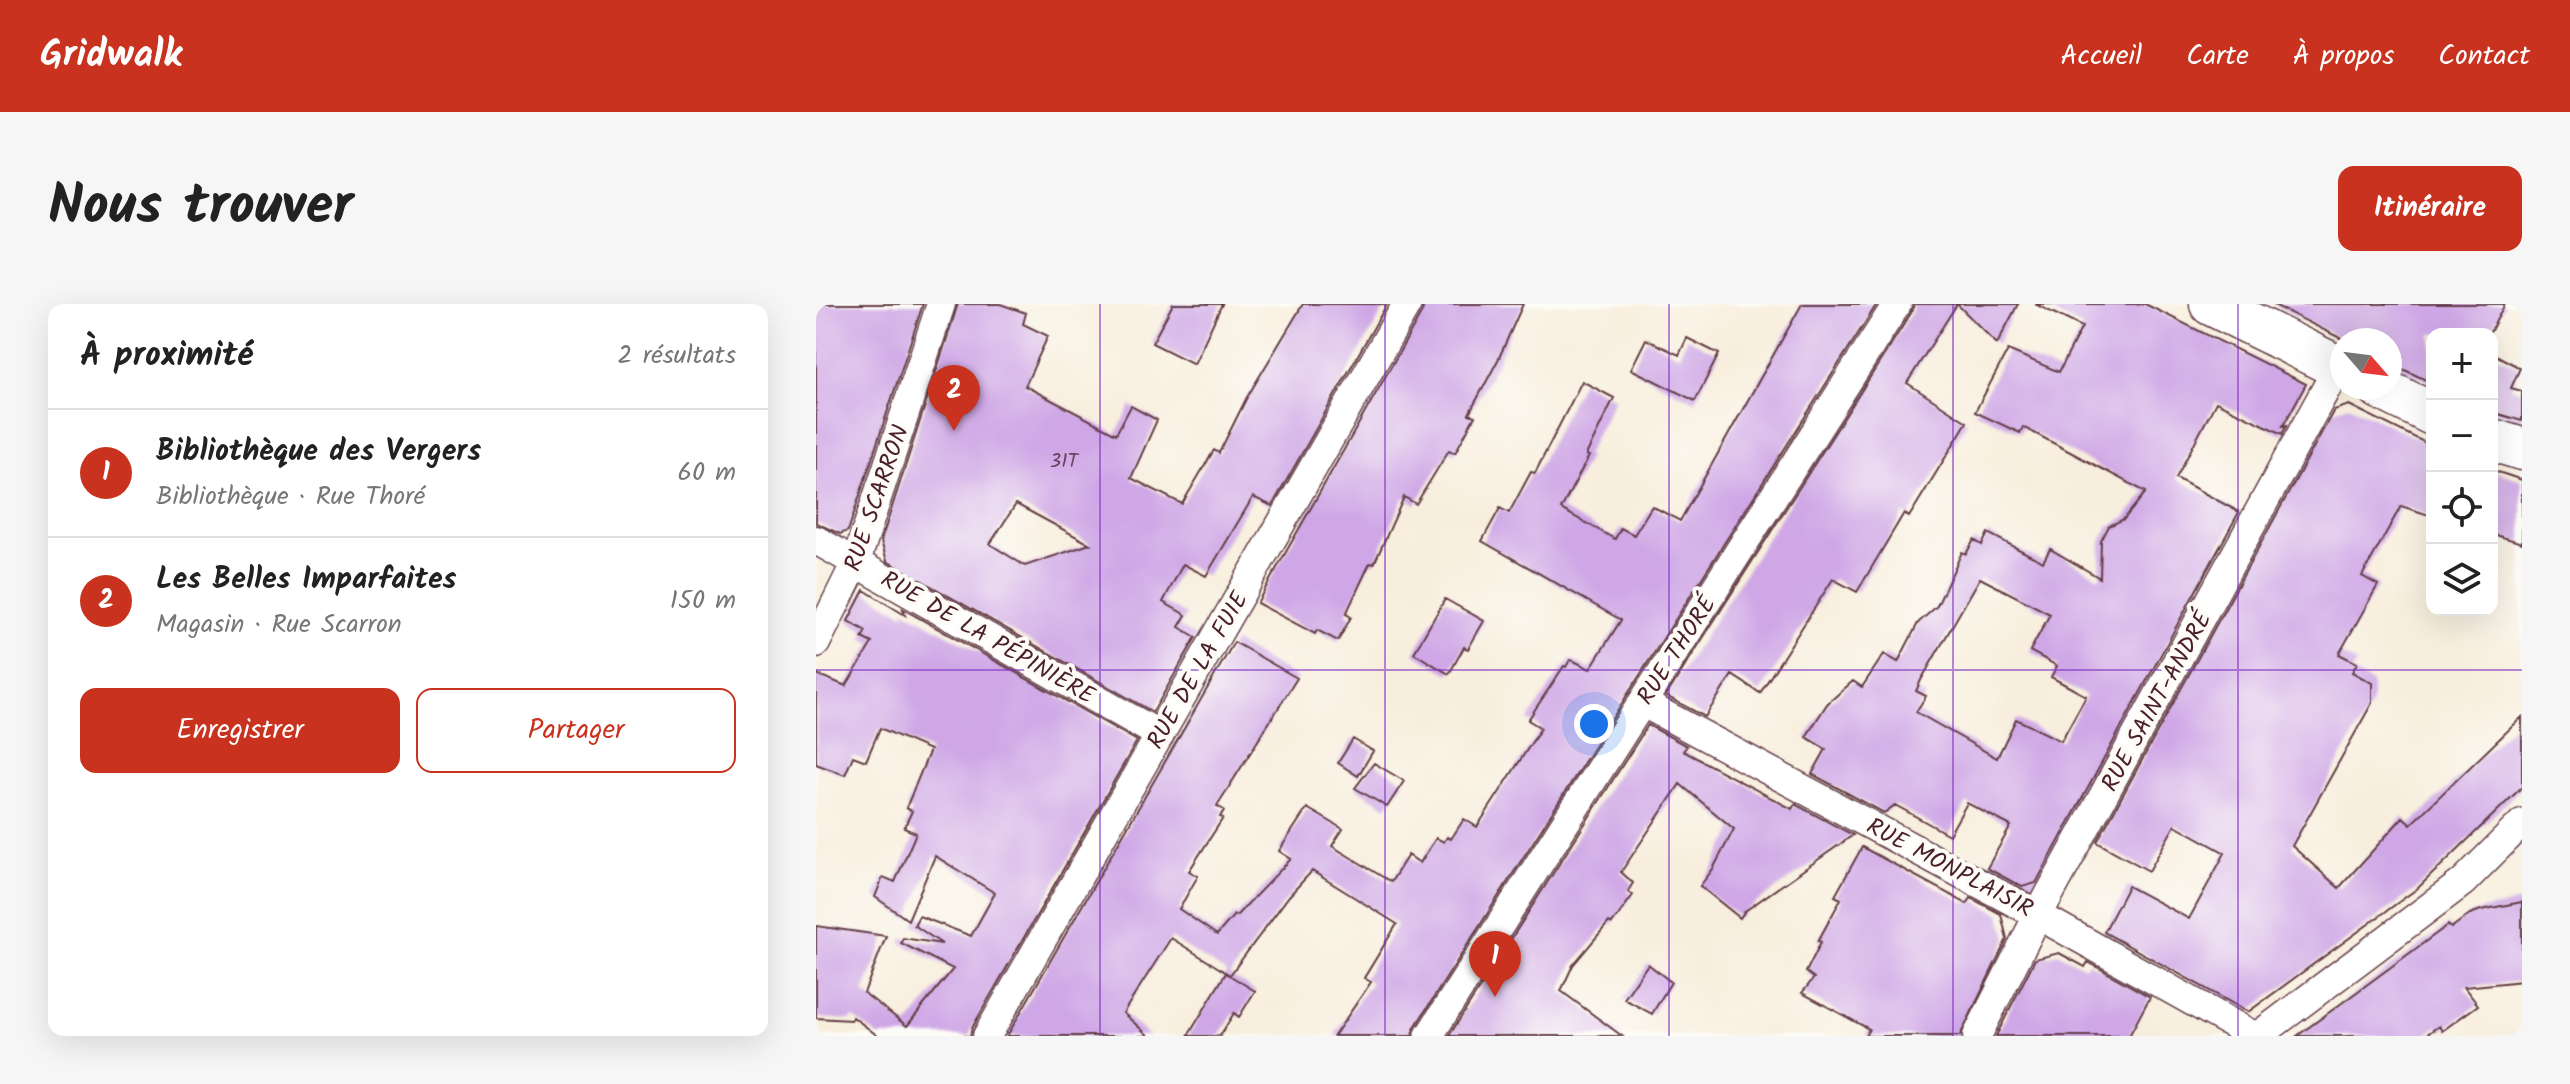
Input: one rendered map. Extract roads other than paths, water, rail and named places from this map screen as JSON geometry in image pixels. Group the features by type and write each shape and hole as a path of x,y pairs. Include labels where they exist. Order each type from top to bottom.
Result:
{"main road":[{"path":"2211,304 2330,363"},
{"path":"2402,399 2426,411"},
{"path":"2498,442 2522,449"}],"street":[{"name":"RUE SCARRON","path":"816,643 856,562 941,304"},
{"name":"RUE DE LA FUIE","path":"987,1036 1407,304"},
{"name":"RUE THORÉ","path":"1429,1036 1897,304"},
{"name":"RUE SAINT-ANDRÉ","path":"1977,1036 2038,915 2330,386"},
{"name":"RUE DE LA PÉPINIÈRE","path":"816,540 1160,735"},
{"name":"RUE MONPLAISIR","path":"1643,703 2256,1036"},
{"path":"2256,1036 2463,882 2517,837"}],"place":[{"name":"Les Belles Imparfaites","path":"954,431"},
{"name":"Bibliothèque des Vergers","path":"1495,997"}]}
